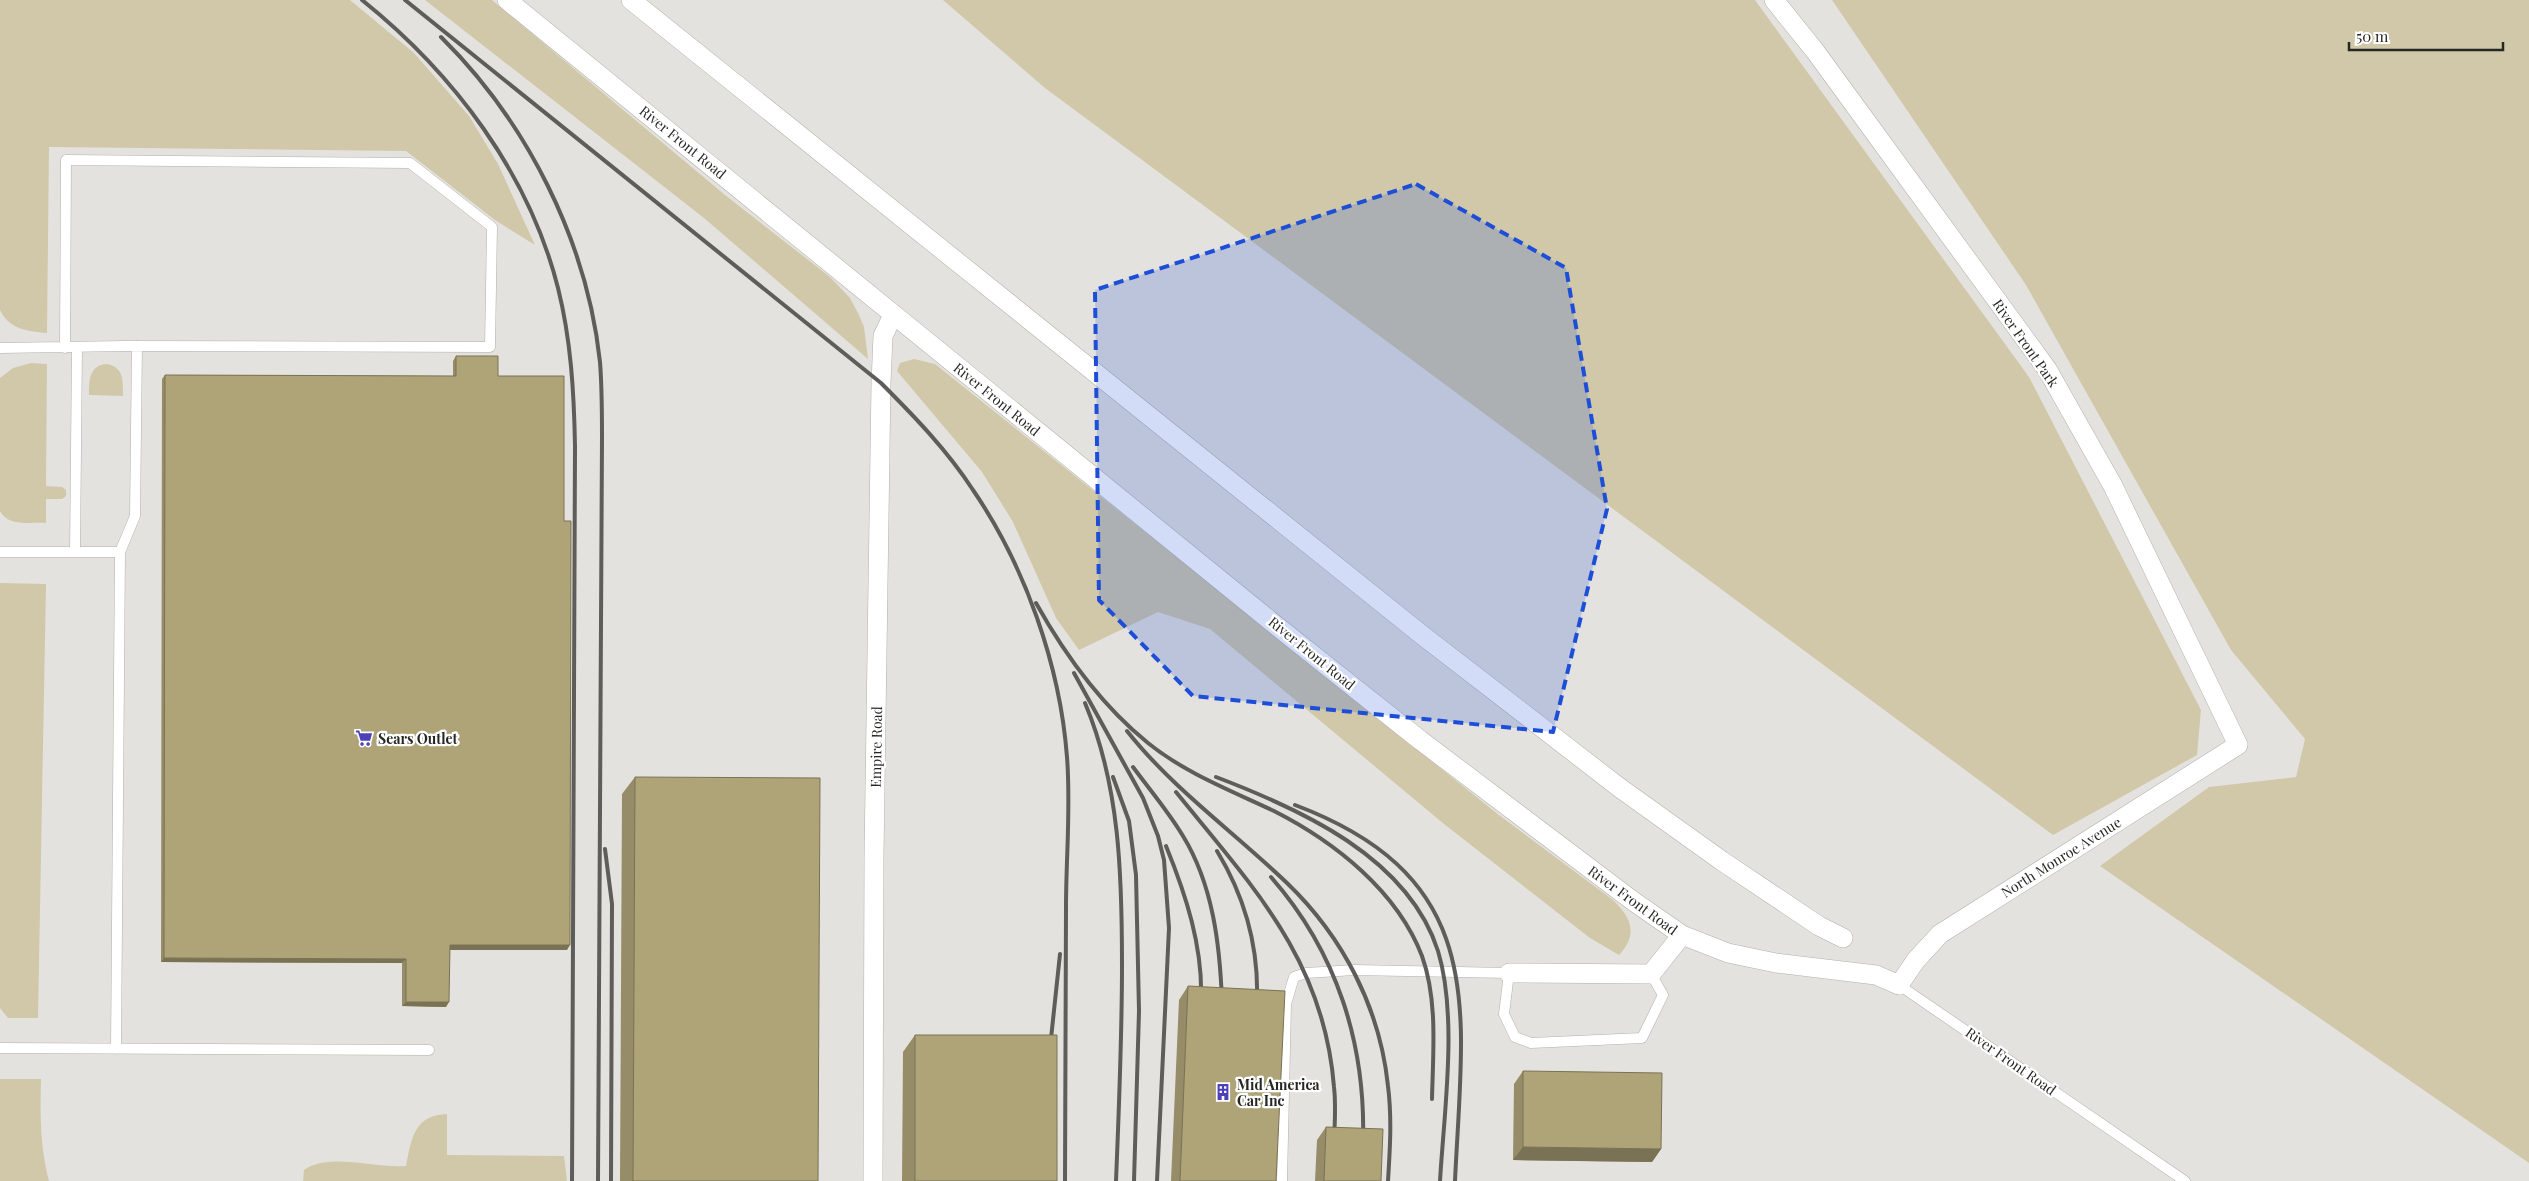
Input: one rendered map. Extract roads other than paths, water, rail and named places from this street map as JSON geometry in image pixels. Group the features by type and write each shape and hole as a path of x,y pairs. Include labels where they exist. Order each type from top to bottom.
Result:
{"street":[{"name":"River Front Road","path":"507,0 822,254 893,315 1420,740 1562,848 1682,935 1728,953 1776,963 1876,975 1899,985"},
{"path":"631,0 1422,635 1604,776 1722,861 1819,926 1843,938"},
{"name":"River Front Park","path":"1774,0 1815,51 2047,369 2113,486 2238,745"},
{"name":"Empire Road","path":"873,1181 874,855 881,383 883,336 893,315"},
{"name":"North Monroe Avenue","path":"1899,985 1916,960 1940,934 2238,745"},
{"path":"1509,973 1651,974 1682,935"}],"lane":[{"path":"0,348 65,348 137,346 490,347 492,228 410,163 66,160 65,348"},
{"path":"116,1049 120,552 135,516 137,346"},
{"path":"76,552 77,347"},
{"path":"0,552 120,552"},
{"path":"1282,1181 1286,1004 1294,977 1306,973 1354,970 1509,973 1504,1014 1515,1037 1531,1043 1642,1038 1663,995 1651,974"},
{"name":"River Front Road","path":"1899,985 2186,1181"},
{"path":"0,1048 429,1050"}],"railway":[{"path":"362,0 427,60 456,93 483,128 507,166 528,205 545,246 558,288 566,327 573,386 575,446 572,1181"},
{"path":"405,0 881,383 941,447 963,475 992,520 1024,584 1048,652 1057,687 1067,757 1069,794 1066,907 1065,1181"},
{"path":"441,37 472,70 500,107 526,145 548,186 567,228 582,272 593,317 600,362 602,438 598,1181"},
{"path":"1036,603 1059,641 1085,678 1115,712 1148,743 1162,754 1193,772 1297,823 1341,853 1362,871 1397,910 1411,932 1422,956 1427,973 1433,1027 1432,1099"},
{"path":"1074,673 1143,798 1158,836 1164,860 1169,928 1157,1181"},
{"path":"1085,703 1097,734 1106,766 1117,832 1120,865 1122,992 1116,1181"},
{"path":"1127,731 1164,772 1287,883 1307,904 1341,950 1356,976 1367,1002 1377,1029 1384,1057 1390,1110 1388,1181"},
{"path":"1133,767 1183,836 1201,875 1208,895 1217,937 1222,1002"},
{"path":"1113,777 1129,821 1136,875 1139,1011 1134,1181"},
{"path":"1216,777 1282,804 1315,821 1347,841 1377,863 1402,889 1423,918 1438,951 1444,977 1447,1005 1448,1065 1440,1181"},
{"path":"1176,792 1257,893 1280,927 1300,962 1316,1000 1327,1041 1335,1093 1334,1140"},
{"path":"1295,805 1358,835 1404,871 1434,911 1452,956 1460,1006 1461,1060 1455,1181"},
{"path":"1166,846 1192,922 1199,960 1201,1000"},
{"path":"605,849 612,904 611,1181"},
{"path":"1217,851 1235,886 1248,923 1256,962 1257,1002"},
{"path":"1271,877 1294,906 1314,936 1330,968 1343,1001 1353,1035 1359,1070 1363,1106 1363,1143"},
{"path":"1050,1048 1060,954"}],"place":[{"name":"Sears Outlet","path":"364,738"},
{"name":"Mid America Car Inc","path":"1223,1092"}]}
